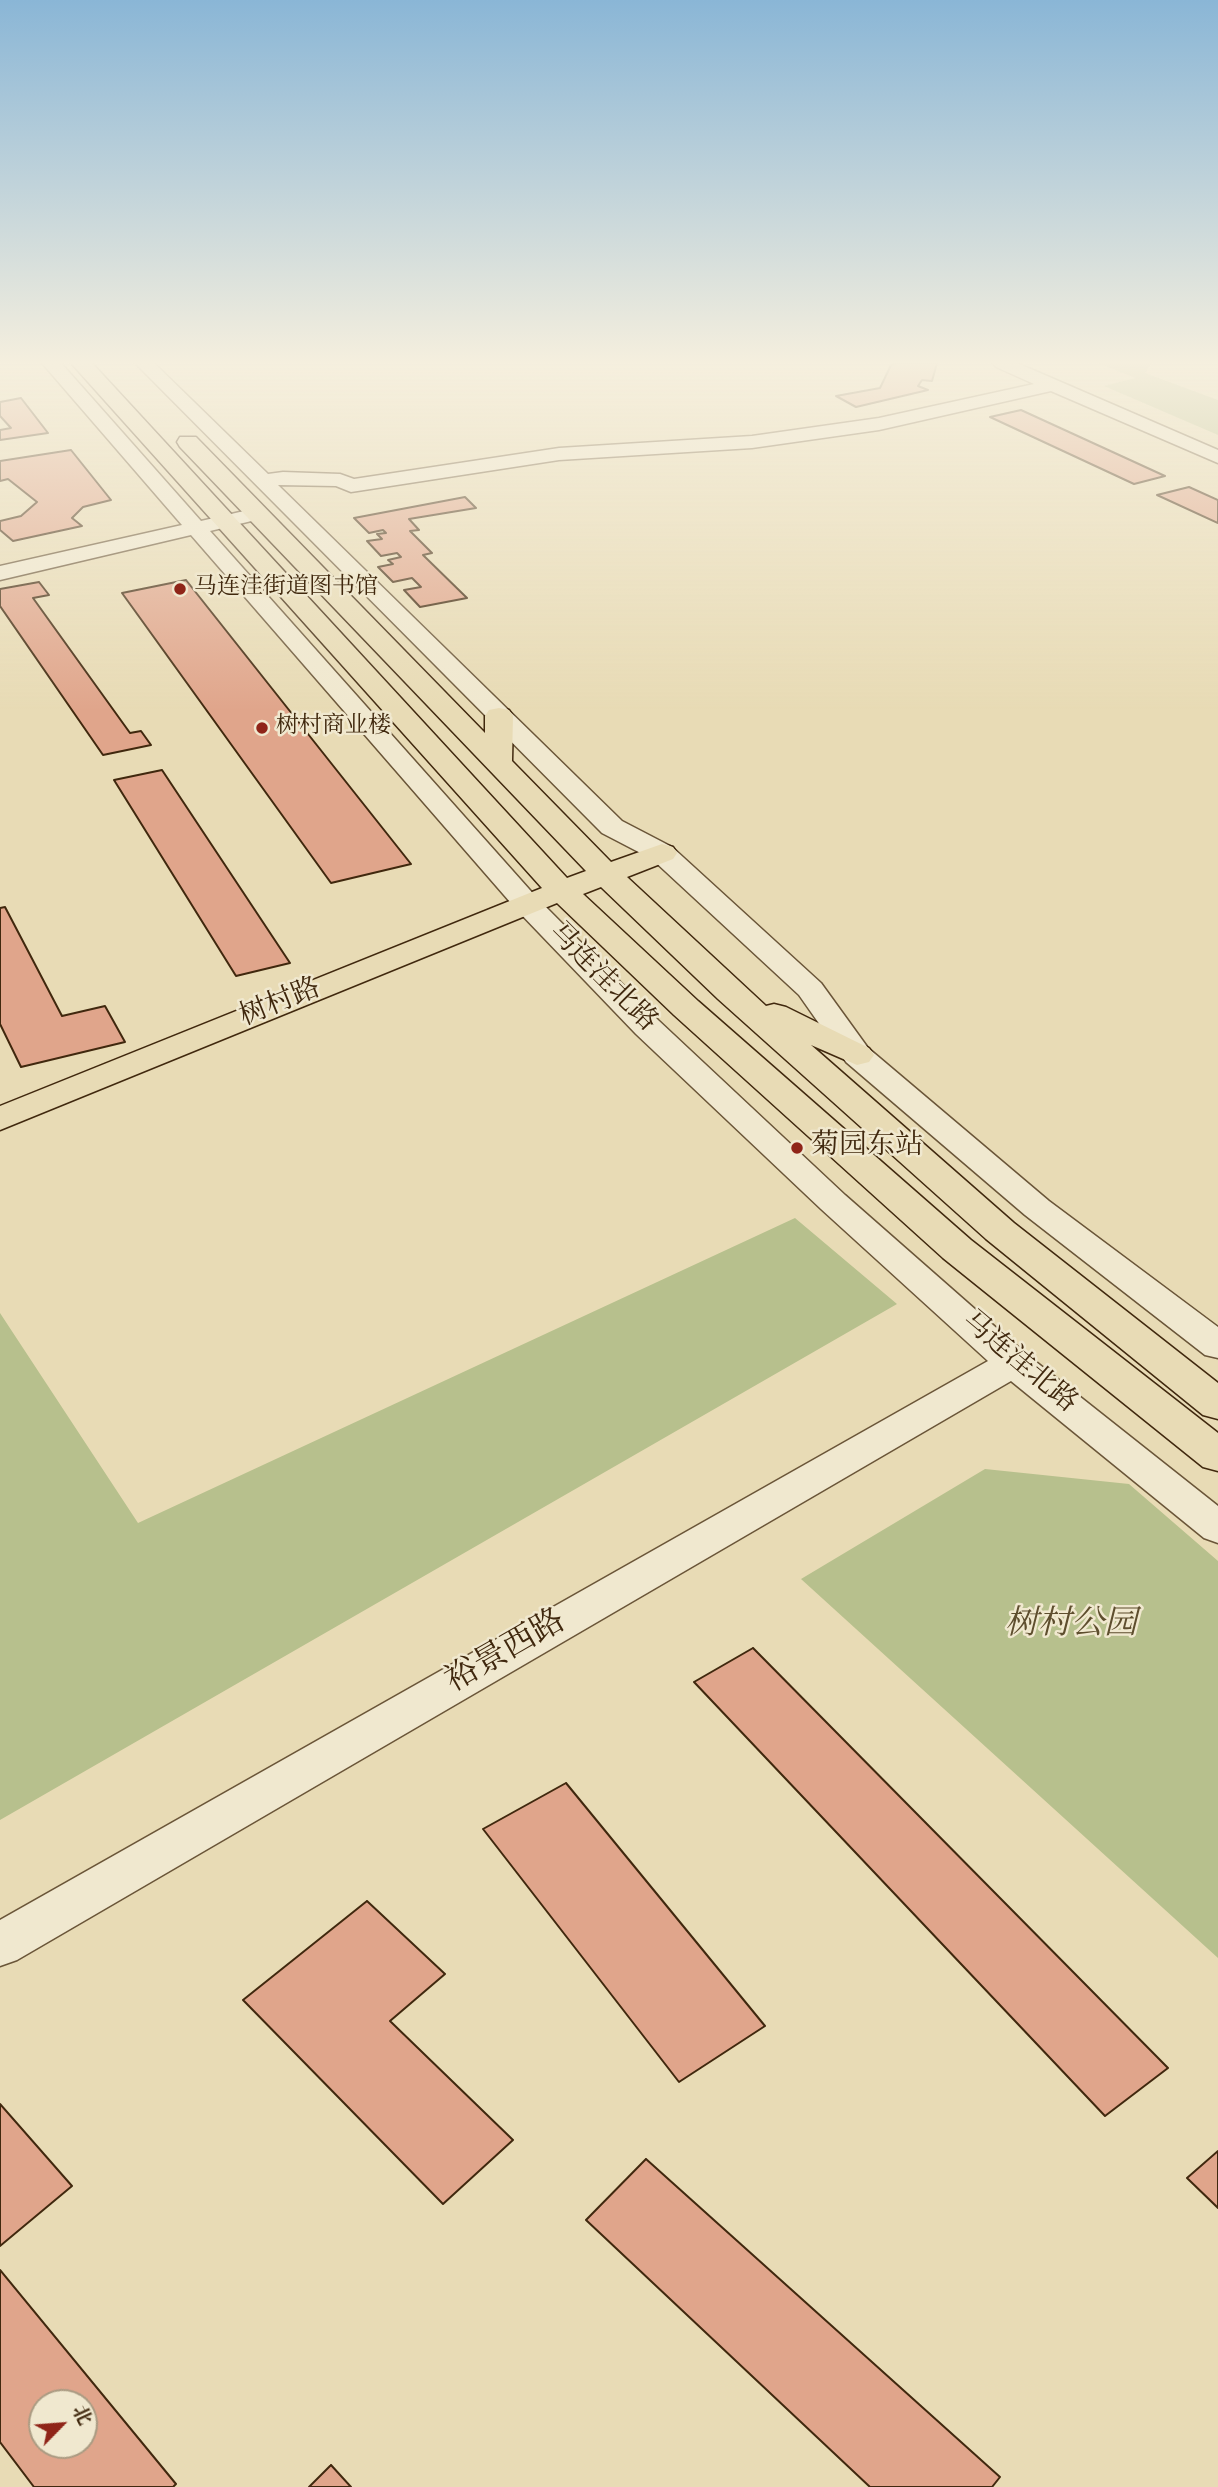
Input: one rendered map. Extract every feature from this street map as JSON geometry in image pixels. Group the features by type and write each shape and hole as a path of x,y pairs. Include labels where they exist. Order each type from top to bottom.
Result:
{"main road":[{"name":"马连洼北路","path":"188,479 562,891 686,1008 957,1249 1218,1456"},
{"name":"马连洼北路","path":"201,479 226,521 498,764 606,874 730,992 1000,1231 1218,1405"},
{"path":"226,521 257,479"},
{"path":"498,764 499,716"},
{"name":"树村路","path":"0,1119 527,904 662,853"},
{"path":"730,992 857,1055"}],"street":[{"name":"马连洼北路","path":"174,479 226,521 527,904 647,1027 814,1184 1013,1363 1218,1528"},
{"path":"260,479 611,827 662,853 810,989 857,1055 1037,1208 1218,1346"},
{"path":"313,479 340,480 351,486 395,479"},
{"path":"0,573 226,521"},
{"name":"裕景西路","path":"0,1945 1013,1363"}],"green space":[{"path":"795,1218 897,1304 0,1820 0,1313 138,1523"},
{"name":"树村公园","path":"985,1469 1129,1484 1218,1561 1218,1958 801,1579"}],"building":[{"path":"8,479 94,479 111,500 83,507 72,518 82,526 13,541 0,530 0,521 21,516 37,502"},
{"path":"1123,479 1153,479 1134,484"},
{"path":"1189,487 1218,500 1218,523 1157,495"},
{"path":"465,497 476,508 409,519 419,530 410,531 432,553 423,555 467,598 420,607 404,590 421,587 412,578 393,582 378,567 393,564 388,560 401,557 397,553 381,556 367,541 382,539 377,534 386,533 383,530 369,533 354,518"},
{"name":"树村商业楼","path":"186,580 411,864 331,883 122,593"},
{"path":"39,582 49,595 33,598 130,733 141,731 151,745 103,755 0,606 0,589"},
{"path":"162,770 290,963 236,976 114,780"},
{"path":"5,907 62,1016 105,1006 125,1042 21,1067 0,1024 0,908"},
{"path":"753,1648 1168,2068 1105,2116 694,1682"},
{"path":"566,1783 765,2026 679,2082 483,1829"},
{"path":"367,1901 445,1974 390,2021 513,2140 443,2204 243,2000"},
{"path":"0,2104 72,2186 0,2246"},
{"path":"1218,2151 1218,2208 1187,2178"},
{"path":"646,2159 1000,2477 992,2487 870,2487 586,2220"},
{"path":"0,2270 98,2389 28,2389 28,2459 98,2459 98,2389 176,2484 173,2487 34,2487 0,2442"},
{"path":"331,2465 351,2487 309,2487"}],"place":[{"name":"马连洼街道图书馆","path":"180,589"},
{"name":"树村商业楼","path":"262,728"},
{"name":"菊园东站","path":"797,1148"}]}
